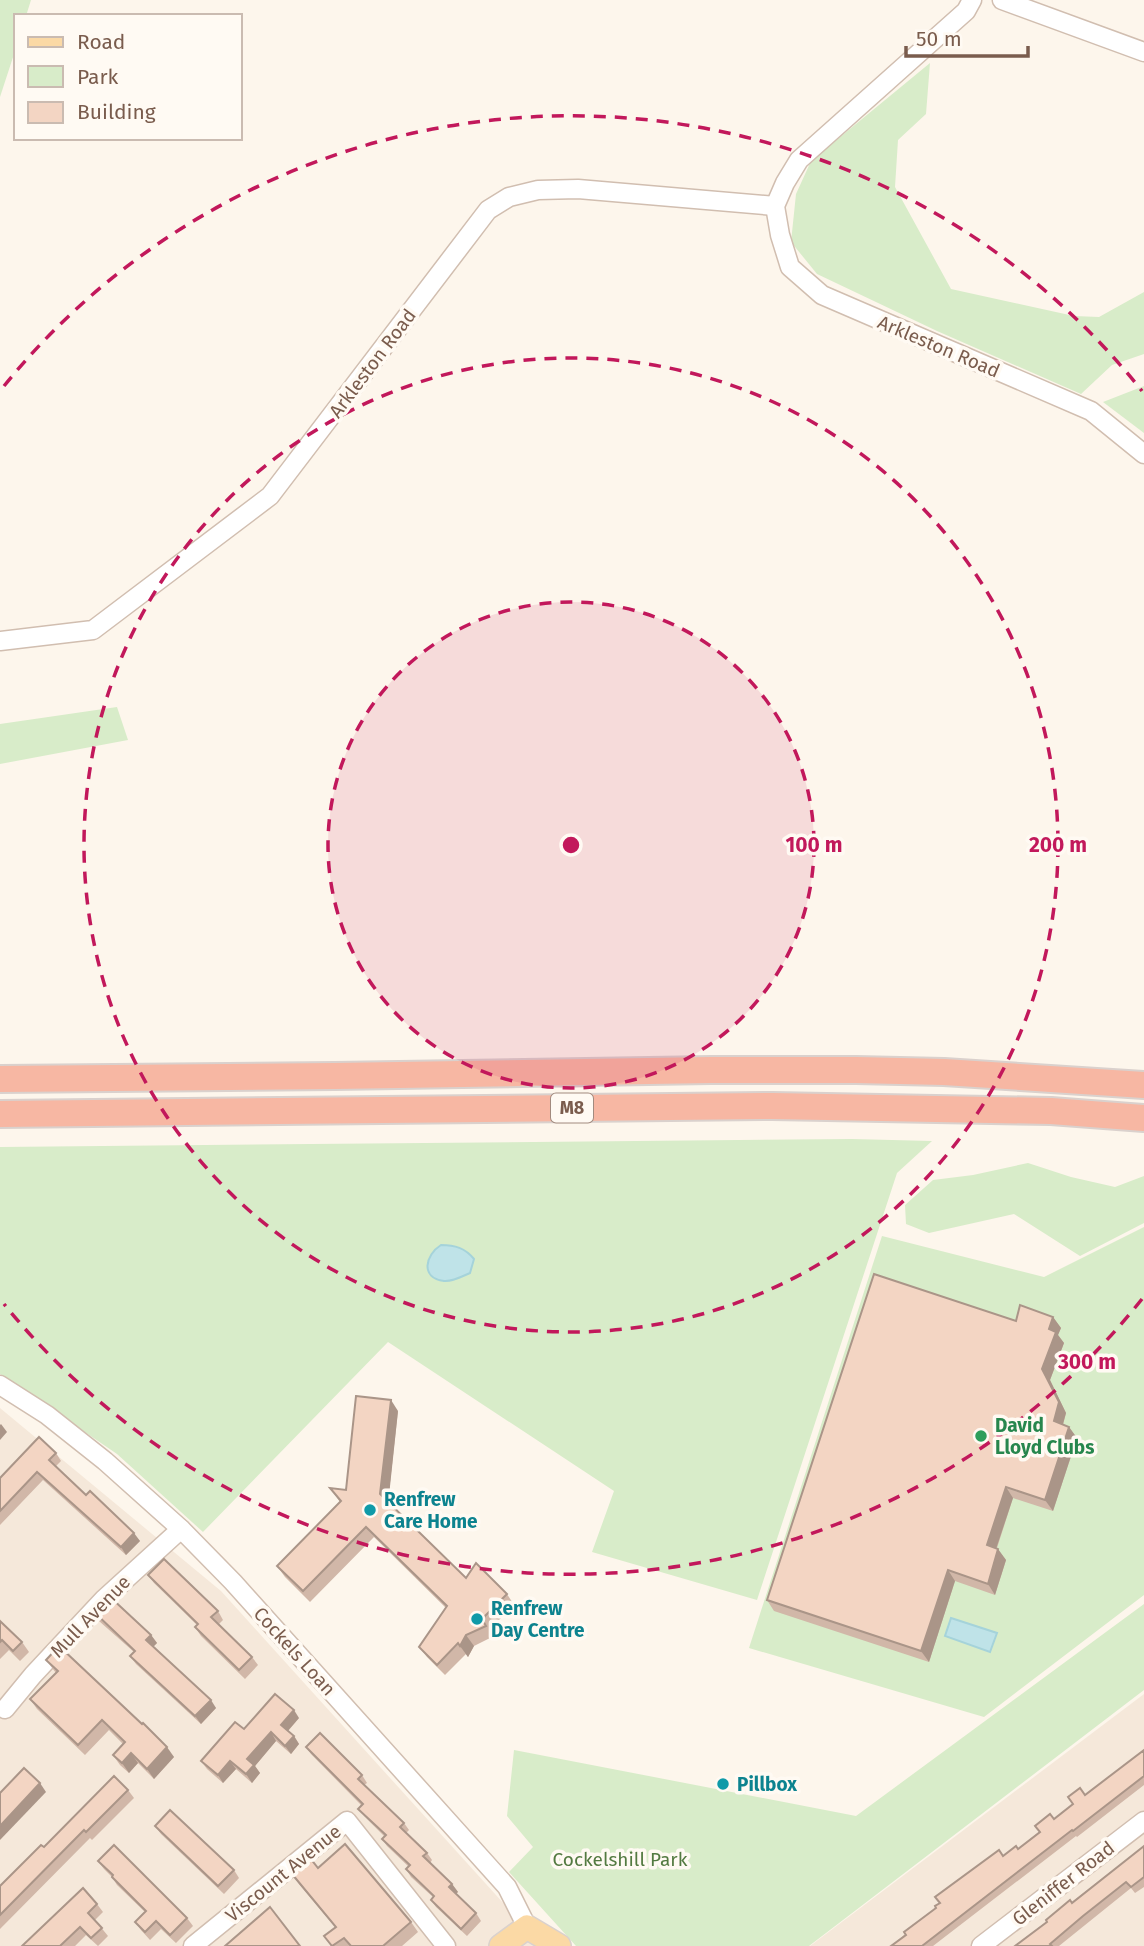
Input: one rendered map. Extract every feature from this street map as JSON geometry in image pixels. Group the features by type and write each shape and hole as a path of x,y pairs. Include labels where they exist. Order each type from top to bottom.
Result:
{"highway":[{"name":"M8","path":"0,1079 856,1070 944,1072 1144,1085"},
{"name":"M8","path":"0,1114 772,1105 1051,1111 1144,1118"}],"main road":[{"path":"501,1946 527,1927 559,1946"}],"street":[{"path":"775,206 799,160 966,11 972,0"},
{"path":"1002,0 1144,52"},
{"name":"Arkleston Road","path":"0,641 93,630 270,496 488,210 509,197 538,190 578,189 775,206 790,267 821,295 1091,411 1144,454"},
{"name":"Cockels Loan","path":"0,1385 47,1415 106,1461 181,1529 233,1582 507,1887 527,1927"},
{"name":"Mull Avenue","path":"5,1709 104,1599 181,1529"},
{"name":"Viscount Avenue","path":"193,1946 347,1821 446,1946"},
{"name":"Gleniffer Road","path":"981,1946 1144,1821"}],"shaded area":[{"path":"0,1408 221,1591 542,1946 0,1946"},
{"path":"1144,1694 1144,1946 810,1946"}],"green space":[{"path":"0,0 31,0 27,14 14,14 14,54 0,97"},
{"path":"930,63 926,114 898,140 895,187 951,289 1074,316 1099,317 1144,292 1144,354 1112,365 1081,394 937,331 817,274 791,242 796,194 811,161"},
{"path":"1144,386 1144,433 1103,402"},
{"path":"117,707 128,740 0,764 0,724"},
{"path":"852,1139 932,1141 897,1173 757,1600 592,1552 614,1491 388,1342 203,1532 117,1454 0,1374 0,1147"},
{"path":"1028,1163 1115,1187 1144,1176 1144,1223 1080,1256 1014,1214 929,1233 906,1224 905,1205 933,1180 973,1175"},
{"name":"David Lloyd Clubs","path":"1144,1227 1144,1595 984,1717 749,1648 882,1236 1044,1277"},
{"name":"Cockelshill Park","path":"1144,1604 1144,1690 809,1946 576,1946 509,1872 533,1847 507,1816 514,1750 856,1816"}],"water":[{"path":"441,1245 459,1248 471,1255 474,1259 470,1273 447,1281 431,1276 428,1271 429,1260 431,1254"},
{"path":"951,1618 997,1633 990,1652 945,1636"}],"building":[{"path":"874,1274 1016,1321 1020,1305 1053,1317 1049,1329 1056,1332 1042,1369 1059,1402 1054,1421 1069,1427 1045,1500 1006,1487 987,1545 998,1549 988,1584 948,1570 921,1651 767,1600"},
{"path":"356,1396 391,1400 380,1494 466,1578 476,1563 507,1594 482,1619 486,1626 466,1635 460,1646 458,1643 437,1665 419,1647 447,1606 366,1527 303,1591 277,1566 341,1501 330,1488 346,1490"},
{"path":"39,1437 56,1453 49,1460 86,1495 90,1491 134,1533 121,1547 37,1472 0,1511 0,1478"},
{"path":"164,1559 218,1611 211,1617 252,1657 239,1670 195,1627 198,1624 148,1575"},
{"path":"109,1596 151,1635 146,1640 211,1700 195,1716 130,1656 135,1651 94,1612"},
{"path":"0,1621 22,1642 13,1651 2,1640 0,1642"},
{"path":"59,1646 167,1747 147,1769 131,1753 122,1763 113,1755 125,1742 102,1720 78,1745 30,1699 58,1671 46,1660"},
{"path":"275,1694 294,1710 281,1725 294,1736 285,1746 271,1732 247,1759 254,1765 246,1774 230,1761 218,1775 201,1761 235,1722 244,1729"},
{"path":"320,1733 362,1775 358,1779 404,1823 400,1827 427,1853 423,1856 452,1884 449,1887 476,1913 461,1929 431,1900 434,1896 406,1869 410,1865 382,1839 386,1835 358,1809 363,1804 306,1747"},
{"path":"1144,1750 1144,1776 922,1946 891,1946 906,1935 904,1932 936,1908 940,1903 935,1897 999,1850 1003,1856 1016,1846 1018,1849 1040,1832 1035,1826 1050,1814 1054,1819 1073,1804 1068,1797 1080,1788 1085,1795"},
{"path":"24,1768 40,1783 0,1826 0,1793"},
{"path":"114,1776 128,1790 86,1832 84,1830 0,1915 0,1886 41,1845 44,1847"},
{"path":"170,1810 234,1870 218,1886 155,1826"},
{"path":"345,1844 411,1922 383,1946 351,1946 344,1938 332,1946 324,1936 336,1927 292,1874 310,1858 318,1868"},
{"path":"114,1845 187,1918 170,1935 156,1921 145,1932 135,1922 146,1911 98,1861"},
{"path":"1144,1846 1144,1877 1131,1887 1126,1882 1050,1944 1052,1946 1015,1946 1047,1922 1046,1920 1070,1900 1072,1903"},
{"path":"83,1888 97,1904 88,1913 102,1928 91,1938 80,1927 60,1946 22,1946"},
{"path":"270,1907 300,1946 225,1946"}],"place":[{"name":"David Lloyd Clubs","path":"981,1436"},
{"name":"Renfrew Care Home","path":"370,1510"},
{"name":"Renfrew Day Centre","path":"477,1619"},
{"name":"Pillbox","path":"723,1784"}]}
